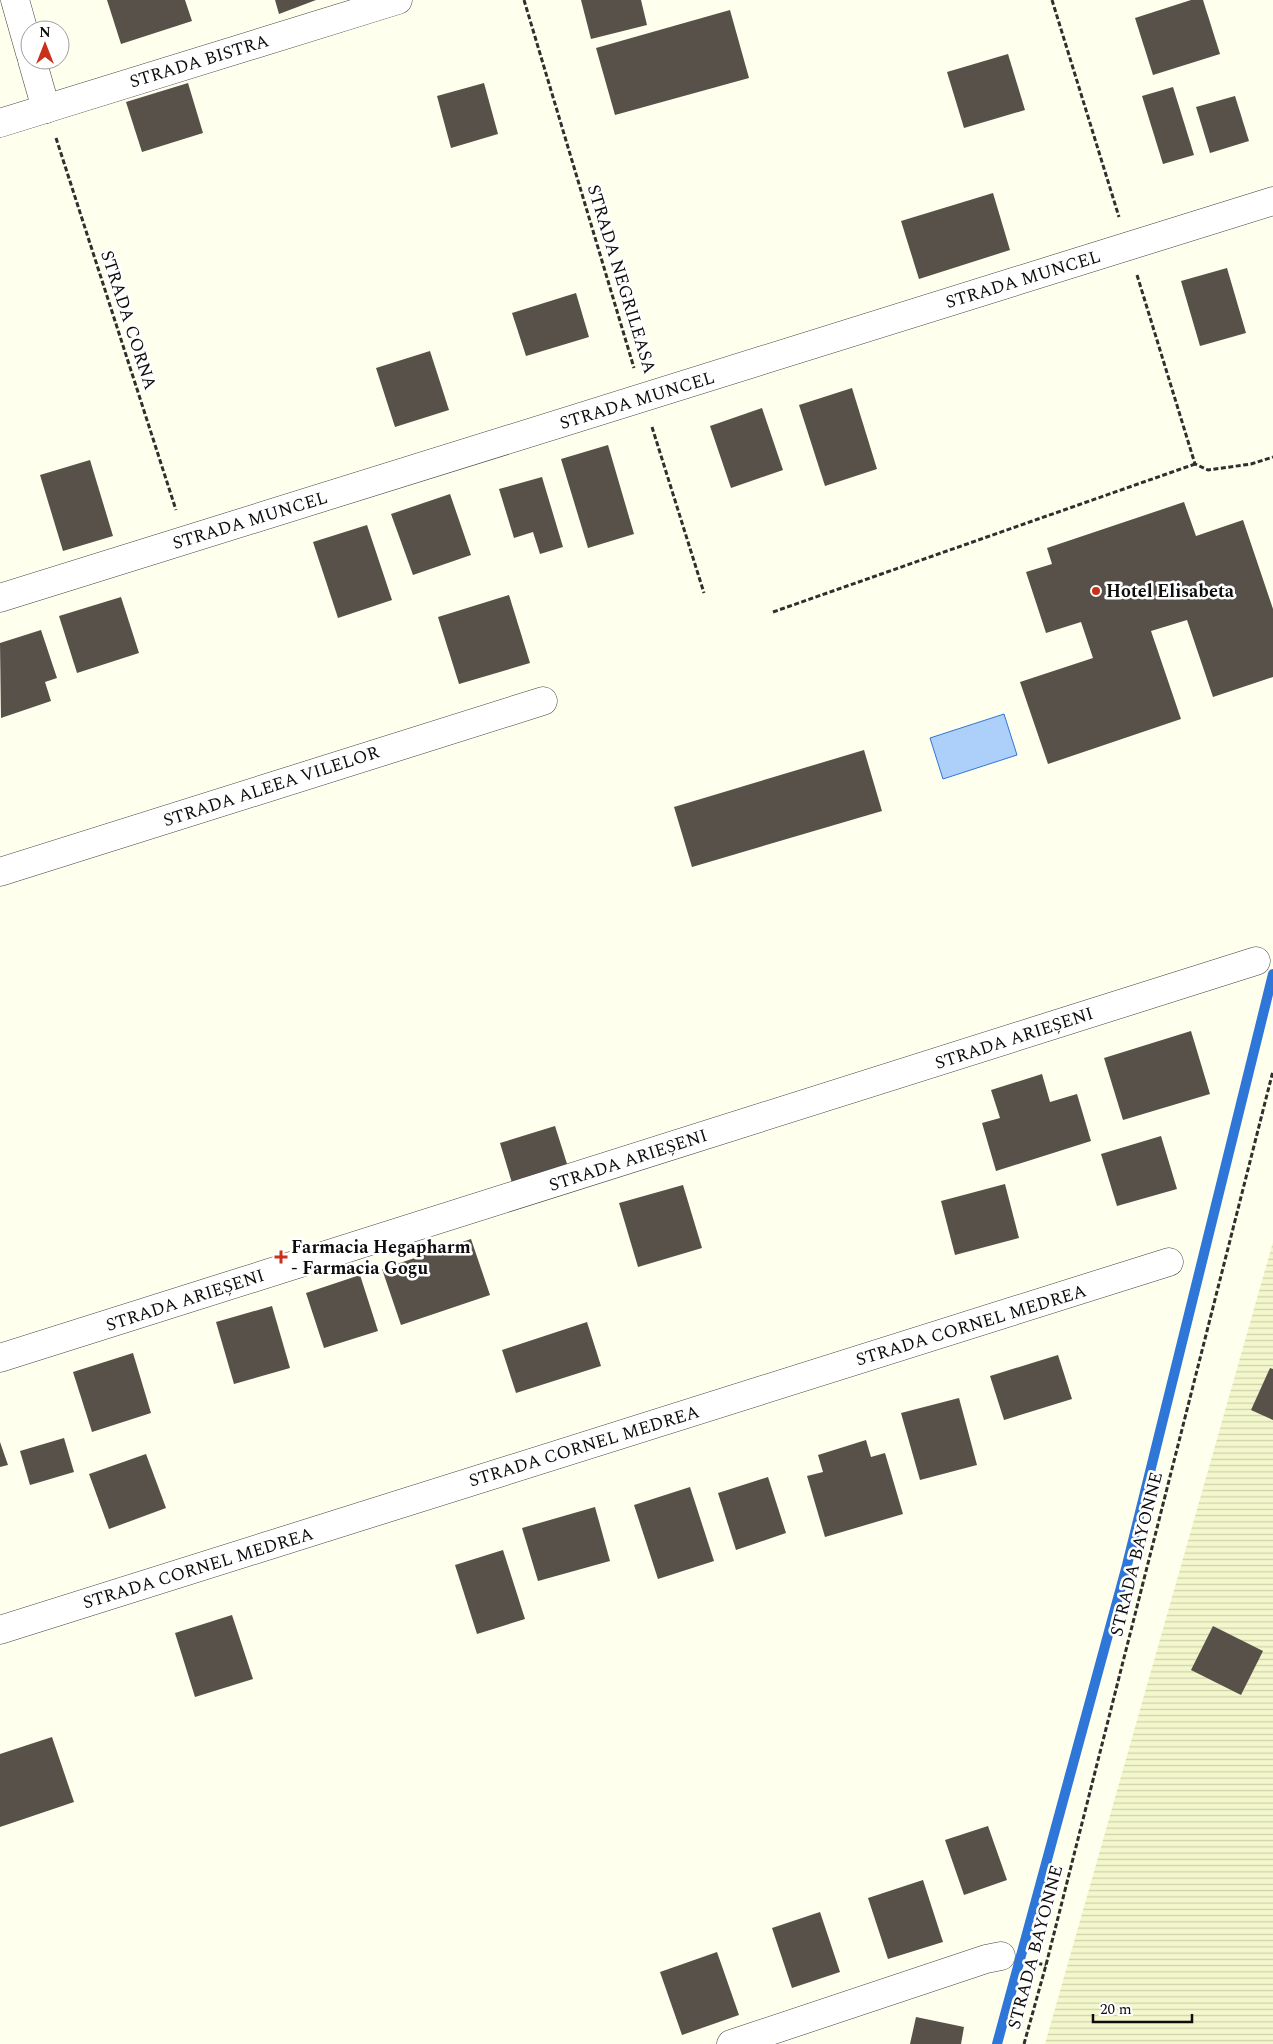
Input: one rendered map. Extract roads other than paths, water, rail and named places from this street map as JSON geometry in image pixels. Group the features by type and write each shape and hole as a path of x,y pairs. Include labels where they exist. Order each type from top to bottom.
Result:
{"street":[{"path":"14,0 20,20"},
{"name":"STRADA BISTRA","path":"0,123 398,0"},
{"path":"35,70 46,109"},
{"name":"STRADA MUNCEL","path":"0,598 1273,202"},
{"name":"STRADA ALEEA VILELOR","path":"0,872 543,701"},
{"name":"STRADA ARIEȘENI","path":"0,1358 1256,961"},
{"name":"STRADA CORNEL MEDREA","path":"0,1630 1169,1262"},
{"path":"731,2044 986,1959 1001,1956"}],"water":[{"path":"1004,714 1017,755 943,779 930,738"}],"waterway":[{"path":"997,2044 1127,1565 1273,974"}],"place":[{"name":"Hotel Elisabeta","path":"1096,591"},
{"name":"Farmacia Hegapharm - Farmacia Gogu","path":"281,1257"}]}
